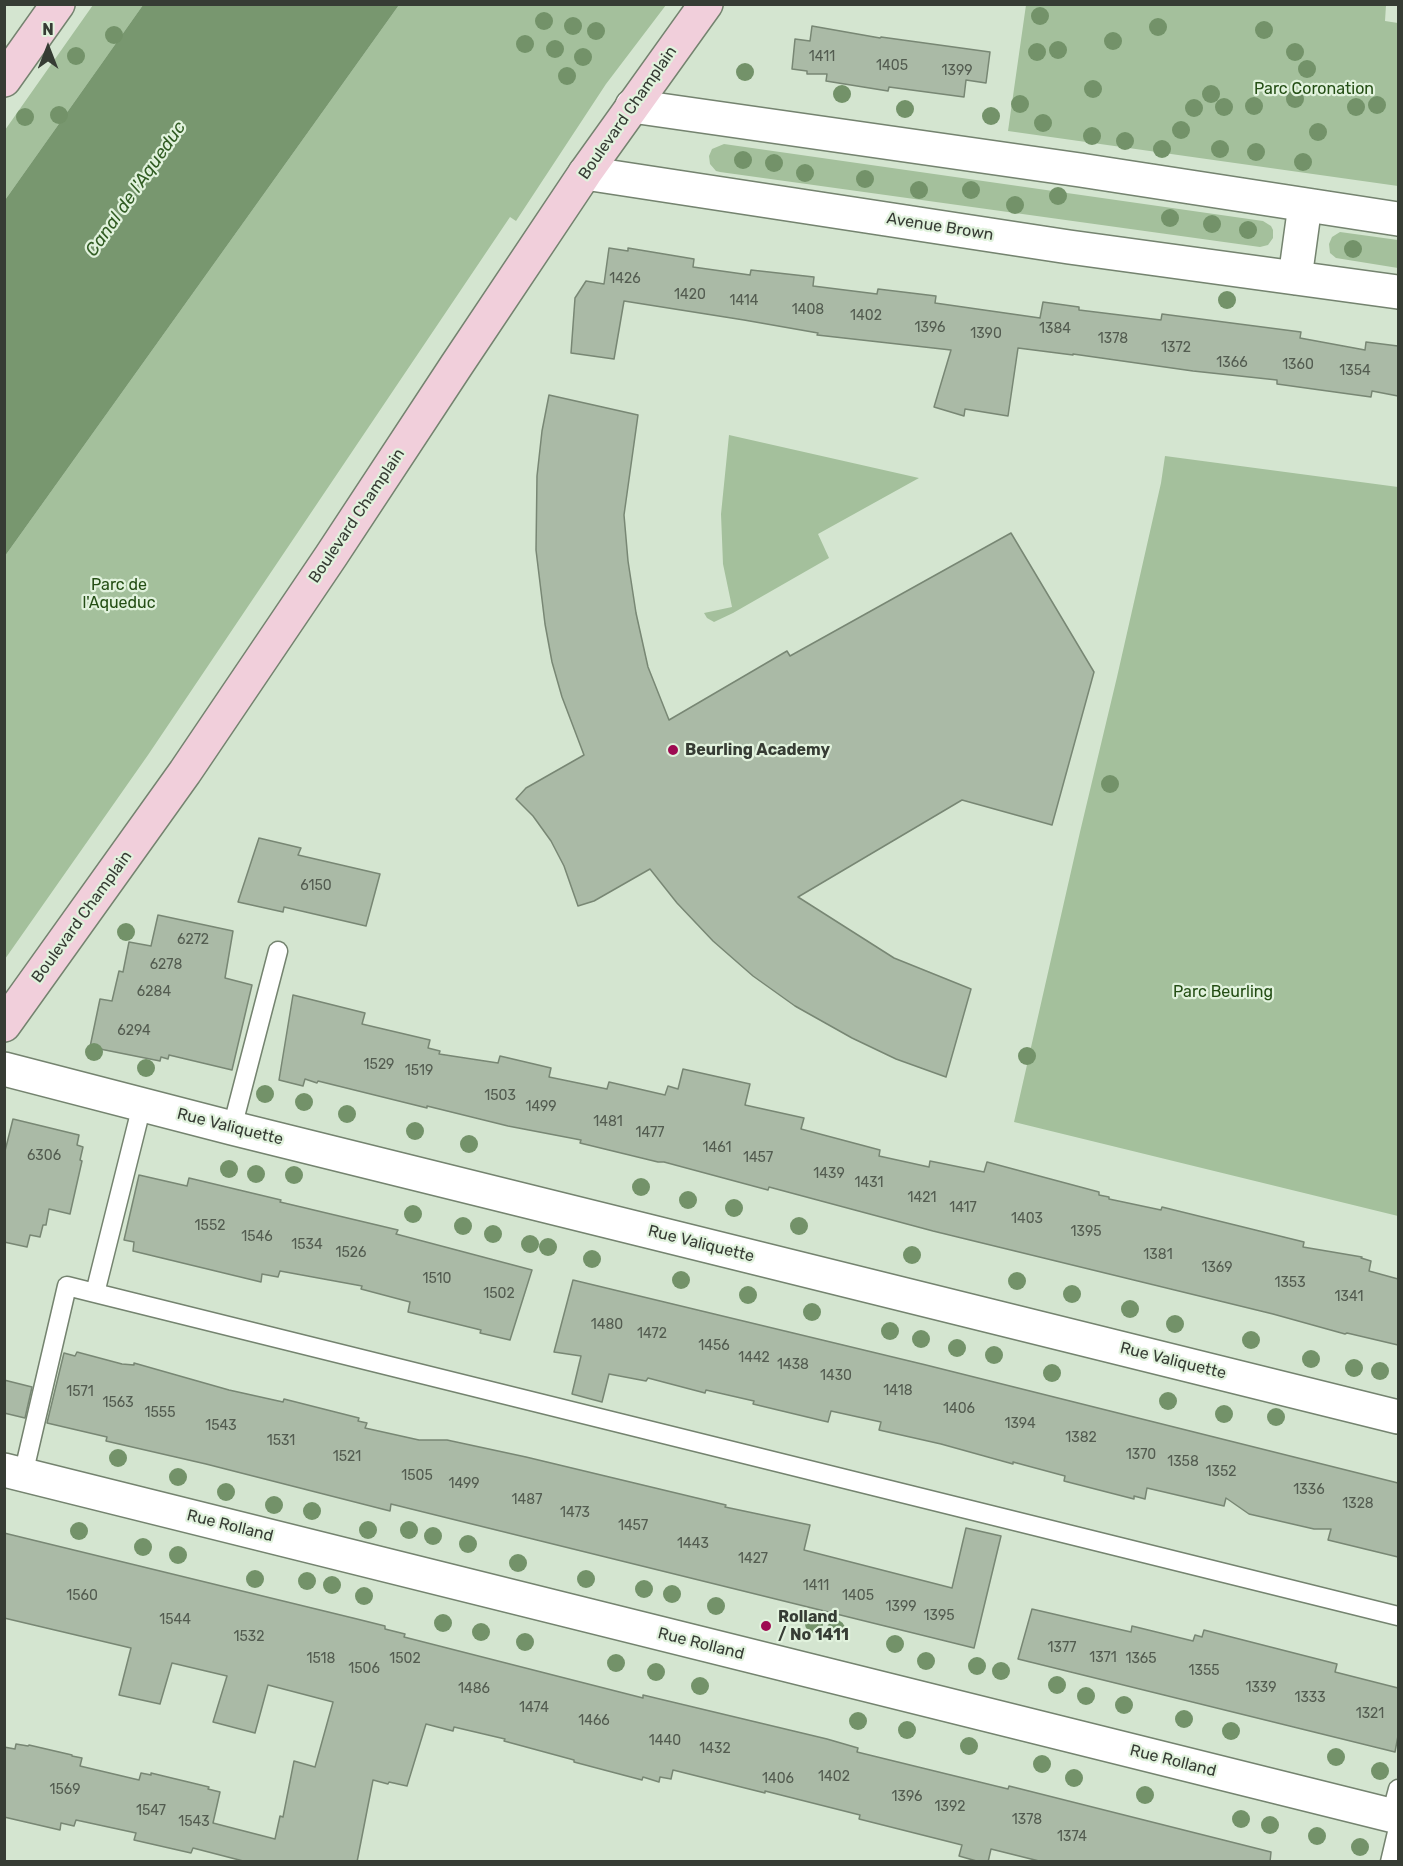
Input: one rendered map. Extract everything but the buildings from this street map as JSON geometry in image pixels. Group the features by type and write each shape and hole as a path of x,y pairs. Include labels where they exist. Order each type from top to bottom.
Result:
{"main road":[{"path":"4,80 58,4"},
{"name":"Boulevard Champlain","path":"4,1025 185,772 585,173 706,4"}],"street":[{"path":"632,106 1080,170 1398,219"},
{"name":"Avenue Brown","path":"585,173 1058,246 1398,292"},
{"path":"1295,278 1305,205"},
{"name":"Rue Valiquette","path":"4,1069 232,1128 1398,1417"},
{"name":"Rue Rolland","path":"14,1472 1397,1812"}],"lane":[{"path":"232,1128 278,951"},
{"path":"95,1293 142,1105"},
{"path":"14,1472 67,1286 1398,1616"},
{"path":"1390,1862 1397,1812"}],"green space":[{"path":"93,5 143,5 5,200 5,130"},
{"name":"Parc de l'Aqueduc","path":"399,5 666,5 606,84 516,221 510,217 148,755 5,959 5,556"},
{"name":"Parc Coronation","path":"1026,5 1386,5 1385,21 1398,23 1398,186 1008,131"},
{"path":"724,144 1263,221 1271,226 1273,238 1268,245 1260,247 720,172 710,164 709,156 712,149"},
{"path":"1340,232 1398,240 1398,268 1336,258 1330,253 1329,244 1332,237"},
{"path":"729,435 919,478 818,534 829,558 714,622 704,613 732,607 723,564 721,514"},
{"name":"Parc Beurling","path":"1165,456 1398,487 1398,1216 1014,1122 1161,483"}],"water":[{"name":"Canal de l'Aqueduc","path":"143,5 399,5 5,556 5,200"}],"place":[{"name":"Beurling Academy","path":"673,750"},
{"name":"Rolland / No 1411","path":"766,1626"}]}
